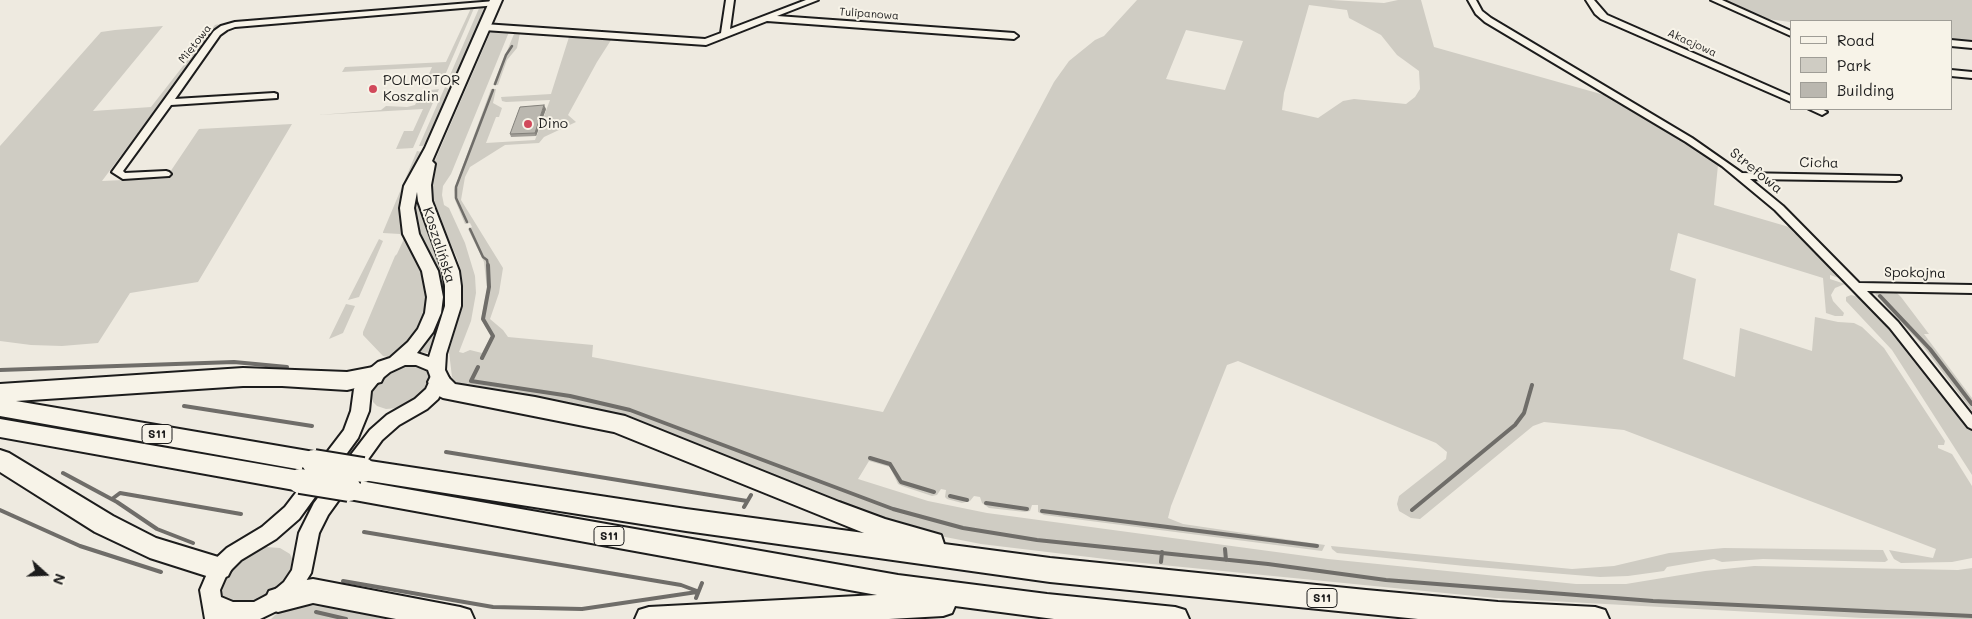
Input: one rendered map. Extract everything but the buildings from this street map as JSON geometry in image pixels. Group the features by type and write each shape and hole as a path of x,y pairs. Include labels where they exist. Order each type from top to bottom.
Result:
{"highway":[{"path":"0,393 243,377 282,376 347,381 373,376"},
{"path":"438,376 444,389 451,392 536,406 617,423 830,510 885,530 927,542 1050,570"},
{"name":"S11","path":"0,407 307,471"},
{"name":"S11","path":"0,428 356,479 898,587 1047,606 1175,619"},
{"path":"0,460 104,524 150,547 219,568"},
{"name":"S11","path":"356,479 686,520 1050,570 1498,614 1595,619"},
{"path":"269,608 300,593 313,591 460,619"},
{"path":"649,619 913,604 961,603 1047,606"}],"main road":[{"name":"Koszalińska","path":"373,376 409,351 421,338 433,313 435,297 430,271 411,234 408,218 411,186 432,148 495,1"},
{"name":"Koszalińska","path":"432,148 426,172 424,194 451,271 454,295 450,318 438,354 438,376"},
{"path":"373,376 363,389 360,411 352,433 298,505 276,528 234,554 219,568 211,584 210,597 214,611 225,609 239,612 269,608 291,588 301,574 309,533 329,498 376,435 393,420 428,400 438,376 430,363 418,359 395,362"}],"street":[{"path":"725,35 730,0"},
{"path":"766,18 814,0"},
{"name":"Strefowa","path":"1472,0 1479,12 1488,20 1661,122 1741,176 1791,220 1906,338 1972,424"},
{"name":"Akacjowa","path":"1590,0 1604,17 1790,99"},
{"path":"1715,0 1790,34"},
{"name":"Miętowa","path":"166,174 123,176 117,172 217,33 224,28 235,25 495,1"},
{"name":"Tulipanowa","path":"484,27 706,42 766,18 1014,36"},
{"path":"1773,27 1790,25"},
{"path":"1952,43 1972,45"},
{"path":"1952,74 1972,75"},
{"path":"168,102 274,96"},
{"name":"Cicha","path":"1741,176 1896,178"},
{"name":"Spokojna","path":"1858,287 1972,289"}],"green space":[{"path":"1137,0 1331,0 1384,3 1398,0 1421,0 1434,47 1615,98 1627,104 1718,165 1714,205 1789,227 1794,233 1803,236 1842,276 1839,278 1830,275 1830,279 1845,284 1835,288 1831,295 1833,301 1844,313 1843,316 1835,316 1826,313 1823,278 1678,233 1670,270 1696,279 1683,359 1735,377 1740,328 1812,351 1815,317 1854,323 1862,327 1884,348 1945,441 1944,445 1938,445 1938,448 1952,454 1972,486 1972,558 1952,562 1901,563 1894,559 1889,550 1933,558 1936,549 1624,430 1544,422 1533,426 1420,519 1411,518 1399,511 1397,504 1399,496 1446,459 1447,452 1436,443 1238,361 1227,365 1171,506 1168,518 1183,524 1325,545 1322,551 1044,515 1038,512 1038,505 1032,505 1030,511 1025,512 989,508 982,503 980,497 974,496 970,501 962,503 947,499 945,497 946,490 941,489 937,495 932,496 902,486 898,484 890,467 869,461 858,479 928,501 987,513 1328,559 1576,584 1626,584 1705,571 1754,566 1958,570 1972,568 1972,619 1863,618 1495,598 1122,561 981,544 892,524 601,410 463,384 456,382 452,377 449,352 462,305 463,288 457,258 435,209 431,179 433,165 491,31 496,29 509,32 451,174 443,186 442,195 444,205 449,208 465,243 475,276 476,293 471,321 459,352 463,353 470,350 482,353 491,336 481,319 487,289 484,262 468,229 472,227 470,223 465,224 455,200 454,190 491,89 496,89 493,103 502,108 499,117 496,117 486,143 535,140 550,100 506,102 502,101 501,97 551,94 569,37 561,37 566,34 613,37 568,115 576,122 544,137 539,143 505,145 470,167 465,177 461,200 503,268 499,293 490,319 508,337 593,345 592,357 883,412 1054,82 1069,61 1095,40 1104,36","holes":["1309,5 1347,10 1349,18 1381,35 1397,55 1419,71 1420,89 1415,97 1406,104 1354,99 1343,101 1318,118 1282,110 1284,93","1186,30 1243,41 1225,90 1166,79"]},
{"path":"1721,0 1972,0 1972,42 1952,40 1952,20 1790,20 1790,22 1758,18"},
{"path":"472,6 475,6 442,82 420,82 426,81 432,67 342,72 345,67 446,62"},
{"path":"480,6 484,6 479,22 454,79 447,82"},
{"path":"219,24 102,181 166,178 199,129 292,124 198,282 130,293 98,343 62,346 0,341 0,146 101,32 163,26 93,111 151,107 215,25"},
{"path":"524,31 520,33 517,48 507,60 498,85 493,85 514,34"},
{"path":"445,87 449,89 426,142 423,146 419,146"},
{"path":"439,89 413,148 396,149 404,131 413,131 423,109 318,115 381,110 386,106 407,107 415,105 422,91"},
{"path":"417,151 422,152 409,181 427,300 424,319 413,340 394,356 388,357 383,356 363,335 363,332 403,241 400,234 383,232"},
{"path":"418,185 445,276 446,306 430,353 417,352 441,292 436,264 412,220"},
{"path":"379,239 383,241 359,297 348,300"},
{"path":"1878,290 1896,292 1901,297 1929,334 1924,334 1972,398 1972,411 1922,345 1875,294 1879,292"},
{"path":"1851,295 1863,298 1916,356 1972,431 1972,475 1892,350 1846,301 1846,297"},
{"path":"346,304 355,306 343,333 329,339"},
{"path":"408,366 424,368 430,375 431,383 421,397 398,408 386,409 377,406 373,402 371,394 372,388 378,380 394,369"},
{"path":"1331,546 1572,569 1614,566 1669,553 1724,548 1883,550 1888,560 1885,562 1763,559 1722,562 1714,559 1667,567 1664,571 1628,576 1600,577 1337,553"},
{"path":"266,547 280,548 290,554 293,561 293,569 286,582 262,600 240,605 225,599 221,592 221,584 231,567 255,550"},
{"path":"299,605 327,607 387,619 271,619 276,614"}],"waterway":[{"path":"495,84 506,55 512,46"},
{"path":"467,222 456,198 456,187 493,90"},
{"path":"470,229 483,257 487,260 488,266"},
{"path":"482,358 493,336 483,319 489,287 488,265"},
{"path":"1880,296 1930,349 1972,404"},
{"path":"0,370 234,362 287,367"},
{"path":"478,367 471,381 570,396 630,410 893,509 963,528 1037,540 1162,553"},
{"path":"1412,510 1515,425 1524,413 1532,385"},
{"path":"184,406 312,426"},
{"path":"446,452 747,501"},
{"path":"870,458 890,464 901,482 934,492"},
{"path":"63,473 117,502 157,529 193,543"},
{"path":"112,499 120,493 241,514"},
{"path":"744,507 751,495"},
{"path":"950,496 967,500"},
{"path":"986,503 1027,509"},
{"path":"0,510 80,546 161,572"},
{"path":"1042,511 1317,546"},
{"path":"364,532 681,585 697,591"},
{"path":"1225,549 1226,560"},
{"path":"1161,562 1162,553"},
{"path":"1162,553 1226,560"},
{"path":"1226,560 1386,580 1653,601 1972,616"},
{"path":"343,581 493,607 582,609 697,592"},
{"path":"696,598 702,583"},
{"path":"316,612 346,619"}],"place":[{"name":"POLMOTOR Koszalin","path":"373,89"},
{"name":"Dino","path":"528,124"}]}
